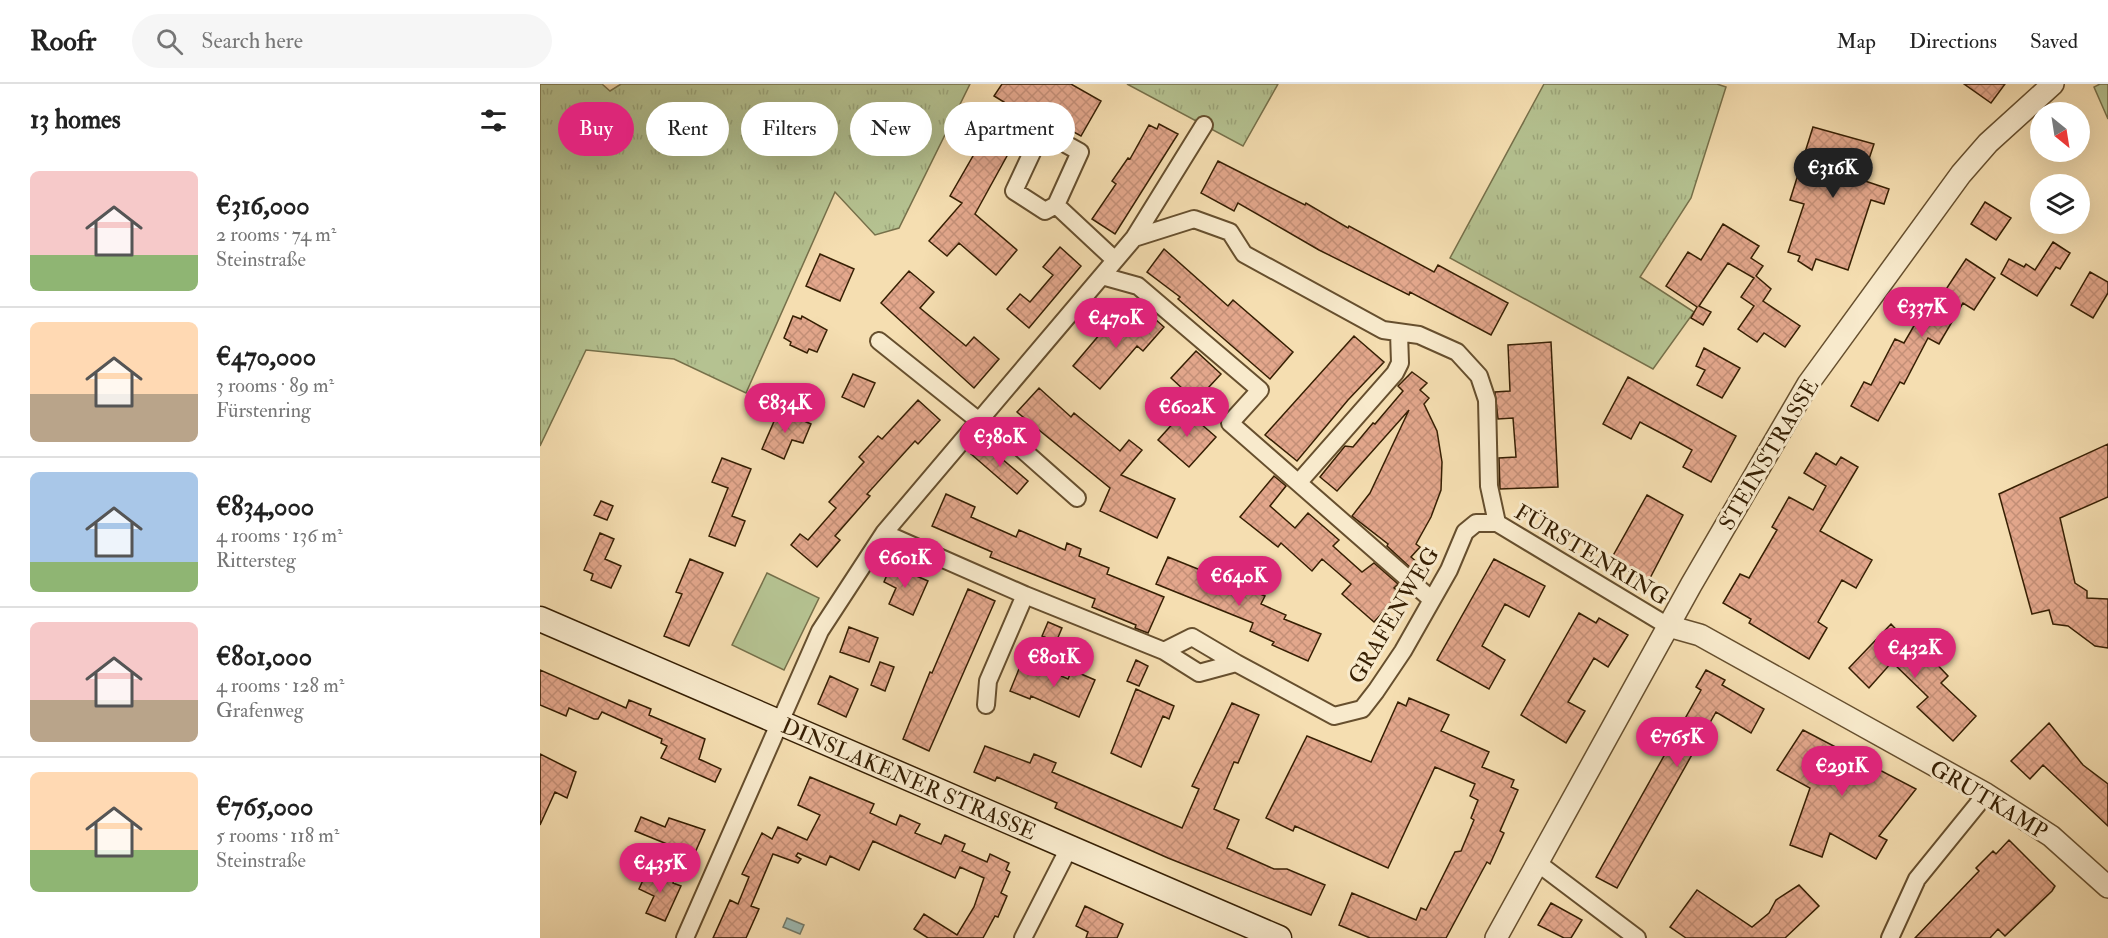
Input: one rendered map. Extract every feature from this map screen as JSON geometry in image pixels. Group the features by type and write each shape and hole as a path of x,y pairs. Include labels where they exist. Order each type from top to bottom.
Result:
{"main road":[{"name":"DINSLAKENER STRASSE","path":"540,619 1279,938"}],"street":[{"name":"STEINSTRASSE","path":"1496,938 1539,864 1668,626 1808,384 1960,174 1988,143 2053,84"},
{"path":"686,938 819,631 884,532 1134,238 1204,125"},
{"path":"1042,132 1080,152 1056,205 1046,211 1014,191 1042,132"},
{"path":"1056,205 1115,260"},
{"name":"FÜRSTENRING","path":"1134,238 1194,219 1230,231 1244,254 1383,330 1419,335 1457,352 1479,376 1487,400 1489,486 1497,523 1668,626"},
{"path":"1102,276 1138,286 1260,390 1230,423 1431,599"},
{"path":"1299,482 1395,373 1400,363 1400,333"},
{"path":"879,341 979,421 1006,436 1077,498"},
{"name":"GRAFENWEG","path":"1164,651 1192,638 1334,716 1362,710 1403,651 1449,570 1465,532 1476,523 1497,523"},
{"path":"884,532 1025,595 1164,651 1198,673 1236,663"},
{"path":"986,705 988,681 1025,595"},
{"name":"GRUTKAMP","path":"1668,626 1700,635 1986,794 2051,836 2108,887"},
{"path":"1890,938 1917,879 1986,794"},
{"path":"1023,938 1069,848"},
{"path":"1539,864 1637,938"}],"green space":[{"path":"540,84 602,84 610,91 621,84 970,84 961,102 944,102 944,137 899,228 875,235 835,192 746,393 674,359 586,350 540,446"},
{"path":"1127,84 1278,84 1243,146"},
{"path":"1544,84 1717,84 1726,87 1691,198 1640,277 1694,312 1653,369 1450,258"},
{"path":"2108,84 2108,119 2094,87"},
{"path":"767,573 819,598 784,670 732,645"}],"water":[{"path":"787,918 804,925 800,934 783,927"}],"building":[{"path":"1002,84 1071,84 1101,101 1081,136 1075,133 1075,102 1004,102 994,96"},
{"path":"1964,84 2005,84 1991,103"},
{"path":"1159,124 1178,134 1115,234 1092,219 1116,184 1112,181 1128,158 1130,159 1149,125 1157,129"},
{"path":"1813,127 1874,144 1862,180 1889,189 1884,204 1871,200 1848,270 1816,259 1812,270 1798,261 1800,256 1788,252 1804,204 1790,200"},
{"path":"973,156 1007,156 975,214 1017,250 996,275 959,243 947,256 929,241 962,203 950,196"},
{"path":"1218,161 1305,205 1306,203 1348,228 1349,226 1434,272 1438,265 1508,303 1491,335 1410,292 1409,295 1319,250 1238,203 1234,211 1201,193"},
{"path":"1985,202 2011,218 1996,240 1971,224"},
{"path":"1723,224 1759,246 1751,258 1763,266 1756,276 1771,289 1763,301 1800,326 1785,347 1764,333 1757,342 1738,329 1754,306 1741,297 1754,278 1728,263 1699,306 1711,312 1703,325 1691,318 1697,307 1666,286 1688,252 1701,260"},
{"path":"2053,242 2070,253 2060,269 2056,267 2037,296 2001,274 2009,259 2024,267 2026,264 2035,270"},
{"path":"1060,247 1081,266 1029,328 1007,309 1020,294 1030,302 1053,275 1043,267"},
{"path":"1164,249 1228,306 1233,300 1293,352 1270,379 1178,299 1180,297 1147,272"},
{"path":"820,254 854,269 840,301 806,286"},
{"path":"1966,259 1995,278 1974,310 1963,303 1939,344 1928,338 1904,384 1900,382 1878,421 1851,406 1864,382 1871,385 1895,339 1904,343 1926,305 1933,309"},
{"path":"909,271 934,292 920,308 966,346 974,337 999,359 974,388 881,303"},
{"path":"2090,272 2108,282 2108,293 2093,318 2071,305"},
{"path":"1146,311 1164,327 1143,351 1137,346 1100,389 1073,366 1111,321 1127,334"},
{"path":"793,316 801,319 802,316 827,330 817,352 809,349 807,353 790,345 791,342 784,338"},
{"path":"1354,336 1384,362 1348,400 1297,461 1265,435"},
{"path":"1551,342 1558,487 1500,489 1499,458 1516,457 1513,418 1498,419 1495,392 1510,391 1508,345"},
{"path":"1704,348 1740,368 1722,398 1697,385 1705,370 1696,366"},
{"path":"1196,351 1221,374 1196,401 1171,378"},
{"path":"1412,372 1427,383 1420,390 1429,398 1424,404 1437,431 1442,462 1441,490 1431,517 1416,544 1420,547 1411,557 1419,564 1413,570 1387,546 1388,544 1352,516 1370,493 1409,410 1337,491 1320,477 1345,446 1353,447 1373,423 1375,424 1403,391 1398,386"},
{"path":"853,374 875,383 864,407 842,397"},
{"path":"1628,377 1736,436 1711,482 1683,467 1692,450 1674,440 1640,422 1631,439 1603,424"},
{"path":"1039,388 1071,417 1074,413 1120,451 1129,440 1142,450 1121,475 1175,499 1157,538 1100,511 1110,488 1017,412"},
{"path":"918,400 940,420 918,444 915,441 867,494 870,496 835,536 840,540 817,567 791,545 800,534 808,540 836,508 829,502 864,462 859,457 878,436 882,439"},
{"path":"779,410 811,424 803,443 792,440 784,459 762,449"},
{"path":"1185,410 1216,437 1189,467 1158,440"},
{"path":"982,442 1028,481 1017,494 971,454"},
{"path":"2108,444 2108,497 2060,518 2075,583 2087,591 2087,598 2108,599 2108,648 2095,646 2068,626 2053,624 2049,610 2032,614 1999,494"},
{"path":"1816,453 1836,465 1841,457 1858,467 1820,531 1872,560 1856,588 1842,580 1818,622 1827,628 1809,659 1749,623 1751,619 1723,603 1740,574 1749,578 1777,530 1772,527 1789,497 1813,510 1826,486 1804,473"},
{"path":"722,458 751,469 732,516 745,521 735,546 709,536 728,488 712,482"},
{"path":"1274,476 1286,486 1270,506 1295,528 1308,513 1339,540 1333,546 1362,572 1374,563 1398,584 1394,588 1400,593 1374,622 1342,594 1351,584 1322,559 1312,571 1281,543 1278,547 1240,517"},
{"path":"946,494 975,507 971,517 1016,537 1019,530 1065,550 1067,543 1081,549 1079,556 1109,568 1107,574 1164,597 1148,633 1135,628 1136,625 1092,607 1095,599 990,557 992,552 932,526"},
{"path":"1647,495 1683,515 1648,582 1610,561"},
{"path":"601,501 613,506 607,520 594,515"},
{"path":"600,533 614,539 605,559 621,566 611,588 591,580 593,574 584,570"},
{"path":"1168,557 1265,596 1261,604 1286,615 1284,619 1321,634 1308,661 1272,645 1274,642 1250,631 1253,623 1156,584"},
{"path":"690,559 723,573 689,646 664,636 682,594 676,592"},
{"path":"1494,559 1545,586 1529,617 1505,604 1482,646 1505,660 1489,689 1437,660"},
{"path":"891,565 928,581 913,615 889,604 896,588 884,582"},
{"path":"968,589 995,601 929,751 903,739 930,672 932,673"},
{"path":"1579,613 1596,623 1599,618 1628,635 1608,667 1594,658 1568,702 1585,711 1566,743 1521,715"},
{"path":"1048,622 1062,628 1056,642 1042,636"},
{"path":"1891,624 1910,644 1914,640 1948,676 1941,683 1976,716 1953,741 1917,707 1928,697 1892,662 1869,688 1849,668"},
{"path":"849,627 878,638 869,662 840,652"},
{"path":"1136,660 1148,666 1139,686 1127,681"},
{"path":"880,662 894,667 885,691 871,685"},
{"path":"1021,664 1041,673 1043,668 1068,679 1072,670 1095,680 1079,717 1031,696 1030,699 1010,691"},
{"path":"540,670 626,708 629,700 651,709 649,715 705,739 699,759 721,769 715,782 661,758 667,746 661,743 662,739 602,712 598,719 594,719 569,708 566,716 540,705"},
{"path":"1706,670 1725,680 1722,685 1764,709 1751,733 1716,712 1617,888 1596,877 1701,690 1696,687"},
{"path":"830,676 858,689 846,717 818,704"},
{"path":"1136,689 1174,706 1169,719 1163,716 1141,767 1111,753"},
{"path":"1409,698 1449,715 1441,731 1489,752 1482,767 1514,780 1511,787 1518,790 1500,831 1504,833 1490,864 1487,862 1446,938 1370,938 1339,925 1352,893 1416,920 1421,908 1426,910 1455,852 1461,851 1474,820 1471,818 1478,800 1470,796 1475,784 1435,767 1388,868 1295,826 1293,831 1266,818 1307,736 1371,762 1398,702 1406,706"},
{"path":"1232,703 1259,715 1238,763 1234,762 1214,809 1239,820 1227,848 1274,869 1287,869 1325,885 1311,915 1168,858 1055,808 1057,803 997,777 995,781 974,772 985,746 1030,763 1034,754 1056,763 1052,772 1182,828 1199,789 1192,786"},
{"path":"2049,723 2083,765 2108,784 2108,826 2043,765 2030,779 2011,761"},
{"path":"1803,730 1916,789 1879,836 1887,840 1876,859 1830,833 1822,857 1790,845 1810,788 1777,770"},
{"path":"540,754 576,772 567,798 555,792 540,825"},
{"path":"810,777 874,804 870,813 896,825 900,815 920,824 915,833 941,844 945,835 965,844 962,851 987,862 990,854 1009,863 1006,870 1010,872 1001,893 1007,896 998,917 995,916 983,938 928,938 914,929 924,914 957,935 974,907 984,878 960,867 955,878 873,841 859,870 830,856 826,865 798,853 796,856 801,859 798,863 773,854 751,906 759,909 746,938 713,938 730,900 738,904 749,877 742,874 762,833 772,839 778,827 807,840 820,815 798,805"},
{"path":"641,817 665,827 669,818 705,830 694,855 635,831"},
{"path":"2009,840 2055,886 2052,891 2005,936 1998,929 1990,938 1915,938 1979,871 1976,868 1993,851 1996,854"},
{"path":"648,869 674,880 673,883 681,886 665,921 646,913 654,896 639,889"},
{"path":"1799,885 1819,906 1785,938 1686,938 1670,927 1697,890 1752,927 1769,913 1776,900"},
{"path":"1551,903 1582,920 1571,938 1564,938 1538,925"},
{"path":"1085,906 1123,924 1117,938 1086,938 1088,932 1076,926"}]}
